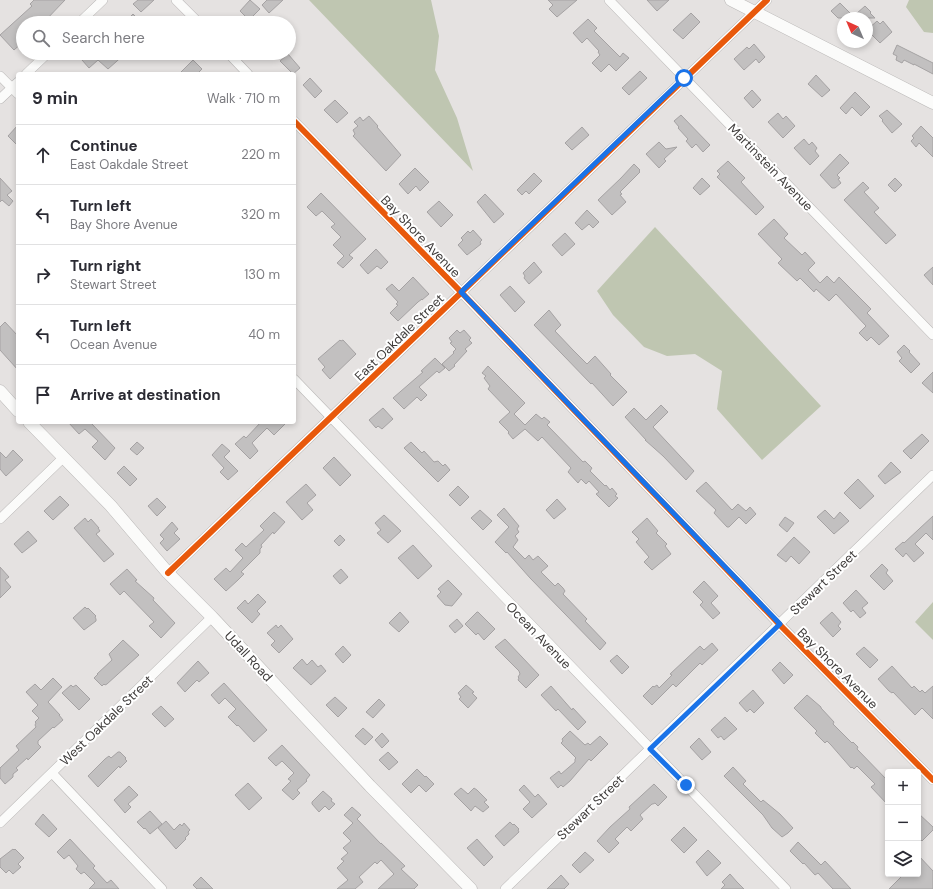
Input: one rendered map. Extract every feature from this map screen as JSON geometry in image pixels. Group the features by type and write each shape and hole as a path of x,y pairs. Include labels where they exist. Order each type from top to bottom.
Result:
{"street":[{"path":"86,16 103,0"},
{"path":"176,0 192,16"},
{"name":"Martinstein Avenue","path":"609,0 933,335"},
{"path":"731,0 933,103"},
{"name":"East Oakdale Street","path":"168,573 767,0"},
{"path":"28,72 41,60"},
{"path":"235,60 246,72"},
{"path":"0,76 16,88 0,99"},
{"name":"Bay Shore Avenue","path":"296,123 461,292 780,624 933,780"},
{"name":"Ocean Avenue","path":"296,381 786,889"},
{"path":"0,391 16,409"},
{"name":"Udall Road","path":"31,424 111,506 168,573 212,617 370,786 471,889"},
{"path":"0,519 63,458"},
{"name":"Stewart Street","path":"505,889 933,475"},
{"name":"West Oakdale Street","path":"0,823 212,617"},
{"path":"52,773 162,889"}],"green space":[{"path":"309,0 431,0 439,36 435,70 457,118 473,171"},
{"path":"909,0 933,0 933,33 924,32 906,7"},
{"path":"655,227 821,406 762,460 717,409 722,371 695,354 667,356 644,347 613,315 597,291"},
{"path":"933,602 933,640 915,622"}],"building":[{"path":"34,0 65,0 50,16 21,16 32,6 30,4"},
{"path":"138,0 154,0 141,12 133,4"},
{"path":"250,0 260,9 253,16 245,16 240,11"},
{"path":"267,0 283,0 269,13 262,5"},
{"path":"548,0 577,0 557,17 549,9 553,5"},
{"path":"647,0 669,0 657,11"},
{"path":"840,3 849,12 837,12 837,17 831,11"},
{"path":"865,6 871,12 858,12"},
{"path":"691,13 700,22 683,39 673,30"},
{"path":"588,19 597,28 594,31 620,57 623,53 629,58 616,71 609,64 601,72 592,63 600,55 598,52 599,51 587,38 582,43 573,33"},
{"path":"16,20 16,48 14,50 0,35"},
{"path":"877,21 880,24 883,21 892,32 880,43 873,36 873,25"},
{"path":"754,44 765,57 759,63 756,59 744,70 734,59 747,47 749,49"},
{"path":"897,45 933,63 933,74 904,60 902,63 896,60 897,56 893,54"},
{"path":"82,60 98,60 89,68"},
{"path":"98,60 118,60 108,69"},
{"path":"193,60 202,69 199,72 181,72"},
{"path":"293,60 300,68 295,72 291,72 280,61"},
{"path":"640,71 647,78 629,95 622,88"},
{"path":"816,75 830,90 822,97 808,84"},
{"path":"310,78 322,91 315,98 303,85"},
{"path":"752,90 761,100 753,108 744,98"},
{"path":"855,92 870,107 861,116 852,107 846,114 840,108"},
{"path":"335,100 348,113 337,123 324,110"},
{"path":"887,110 902,124 892,133 879,116"},
{"path":"778,113 783,119 786,116 795,126 783,138 768,122"},
{"path":"681,115 710,145 703,152 696,144 692,148 686,141 688,139 678,128 679,127 674,121"},
{"path":"369,116 401,155 386,171 353,136 355,134 353,130 358,126 354,122 360,117 363,121"},
{"path":"921,126 933,138 933,157 919,143 916,147 911,141 914,138 912,136"},
{"path":"16,127 16,144 8,136"},
{"path":"582,127 589,135 572,150 565,143"},
{"path":"804,139 809,145 812,142 817,148 815,151 819,156 810,165 794,148"},
{"path":"659,142 666,149 677,147 664,159 666,161 659,168 646,154"},
{"path":"840,154 849,163 837,175 840,178 838,179 841,183 835,188 832,188 820,175"},
{"path":"728,161 745,178 741,182 764,207 756,215 717,177 720,174 717,171"},
{"path":"634,164 640,172 620,192 622,194 620,195 626,202 612,215 598,200"},
{"path":"415,168 429,182 420,191 416,186 408,194 399,184"},
{"path":"534,173 542,181 529,194 526,191 522,195 517,190"},
{"path":"0,178 12,191 7,195 13,201 9,206 2,200 0,202"},
{"path":"702,178 710,186 700,195 693,188"},
{"path":"895,178 902,185 895,192 888,185"},
{"path":"863,182 869,188 864,192 879,208 874,212 896,235 886,244 844,200"},
{"path":"321,193 366,239 349,255 353,258 343,268 337,263 344,256 333,245 341,237 331,227 335,224 322,211 316,216 307,207"},
{"path":"485,194 504,214 494,223 477,202"},
{"path":"439,201 453,215 441,227 427,212"},
{"path":"587,210 599,222 593,228 589,224 582,230 575,223"},
{"path":"774,219 788,234 784,238 802,255 805,252 815,263 808,270 820,283 827,276 834,283 839,277 871,309 867,313 889,336 879,345 871,337 867,341 859,333 866,326 836,294 829,301 816,289 814,292 800,278 797,281 778,263 782,259 758,234"},
{"path":"473,230 482,240 480,242 481,244 467,255 458,245 463,240 461,238 468,231 470,233"},
{"path":"565,233 575,244 562,256 552,245"},
{"path":"376,249 388,262 381,269 377,266 368,274 360,265"},
{"path":"534,262 542,272 529,284 524,278 525,276 523,273"},
{"path":"933,267 933,285 924,275"},
{"path":"413,277 429,294 398,321 390,313 398,305 396,304 398,302 386,289 392,284 399,291"},
{"path":"510,286 525,302 515,312 500,295"},
{"path":"549,310 561,325 555,331 573,350 587,364 595,356 611,374 610,375 627,392 613,406 534,325"},
{"path":"5,322 16,334 16,368 0,350 0,327"},
{"path":"457,330 460,333 464,330 471,338 469,340 472,343 465,349 467,351 449,371 442,364 454,353 453,352 456,349 450,343 452,342 449,338"},
{"path":"340,340 343,340 356,354 330,379 322,370 325,367 318,359"},
{"path":"904,345 920,364 911,373 899,361 902,358 897,352"},
{"path":"435,358 445,368 439,373 437,371 419,387 427,395 421,401 417,397 404,409 393,398 423,372 421,371"},
{"path":"488,366 525,403 514,414 525,425 536,414 542,419 544,417 550,422 547,425 583,462 585,461 592,468 590,471 610,490 612,488 617,494 615,496 618,498 609,507 596,494 599,492 589,481 586,484 581,479 578,483 568,472 571,468 542,437 538,441 525,429 513,439 508,433 509,432 499,422 510,412 488,389 490,386 484,378 486,376 482,373"},
{"path":"933,372 933,393 922,383"},
{"path":"661,405 668,412 653,427 694,471 686,480 645,440 625,417 634,408 646,420"},
{"path":"383,408 393,419 382,429 378,426 376,428 369,420"},
{"path":"70,424 92,424 115,448 105,460 92,447 98,441 85,429 79,434"},
{"path":"259,424 285,424 274,435 267,428 252,443 258,451 250,459 235,444 244,436 246,438"},
{"path":"922,434 929,441 911,459 903,451"},
{"path":"137,442 144,448 137,455 130,449"},
{"path":"411,442 422,453 424,451 434,462 438,461 443,466 445,464 450,470 438,482 404,448"},
{"path":"222,444 230,451 224,457 238,471 228,480 220,472 224,468 212,455"},
{"path":"13,450 23,460 6,476 0,469 0,452 6,458"},
{"path":"334,457 351,475 340,486 323,468"},
{"path":"891,462 901,472 885,484 878,476"},
{"path":"124,466 137,479 130,486 117,473"},
{"path":"858,479 874,496 860,509 844,493"},
{"path":"706,482 732,510 738,504 746,511 750,507 756,514 746,524 739,517 729,527 727,527 714,513 716,510 696,491"},
{"path":"306,484 316,495 307,503 313,510 302,520 286,502"},
{"path":"458,486 469,497 460,506 449,495"},
{"path":"60,496 69,505 53,520 44,511"},
{"path":"157,498 166,507 157,516 148,506"},
{"path":"557,499 566,509 554,519 546,510"},
{"path":"504,508 519,526 517,529 519,532 515,536 518,540 513,547 525,559 529,555 533,560 538,556 548,566 541,572 555,586 558,583 563,588 565,591 563,594 587,619 585,621 606,643 600,650 530,578 507,552 506,553 495,542 509,527 497,515"},
{"path":"480,510 492,521 483,530 471,518"},
{"path":"825,510 834,519 840,512 849,521 834,534 817,517"},
{"path":"274,512 285,522 261,545 262,547 260,549 260,553 241,572 244,574 226,591 214,579 226,568 230,572 243,558 235,550 242,543 246,547 264,530 260,526"},
{"path":"384,515 401,531 388,543 377,533 381,530 375,523"},
{"path":"933,516 933,540 926,533 915,544 924,553 914,562 906,553 903,557 895,549 903,542 904,543"},
{"path":"785,517 794,523 787,532 779,525"},
{"path":"85,518 88,522 91,519 99,528 100,531 96,534 114,554 104,562 74,528"},
{"path":"647,518 658,531 656,533 667,544 665,546 671,554 652,570 644,562 649,557 636,542 639,539 632,532"},
{"path":"172,522 178,529 174,533 180,539 167,551 160,543 164,539 160,535"},
{"path":"28,531 37,541 22,553 14,544"},
{"path":"340,535 345,540 339,546 334,541"},
{"path":"794,537 810,552 799,564 791,556 786,562 777,555"},
{"path":"413,545 432,566 418,579 398,558"},
{"path":"882,564 888,570 886,573 893,581 884,590 870,576"},
{"path":"0,567 9,577 5,580 11,587 0,598"},
{"path":"127,569 137,580 135,581 154,598 153,600 175,623 161,638 149,626 154,622 124,591 120,595 110,584"},
{"path":"341,569 348,577 340,584 333,576"},
{"path":"448,580 462,594 452,606 445,605 437,596 441,592 438,589"},
{"path":"704,581 718,596 711,603 720,613 713,619 700,605 703,602 693,592"},
{"path":"856,590 868,603 862,608 866,613 860,618 853,610 851,612 843,603"},
{"path":"258,594 266,602 257,611 260,614 252,623 237,608 245,600 248,604"},
{"path":"85,607 96,616 96,621 84,630 73,618"},
{"path":"400,612 409,622 399,632 389,623"},
{"path":"477,612 495,629 484,640 478,633 476,635 465,624"},
{"path":"832,612 841,622 838,626 841,629 833,637 820,623"},
{"path":"457,619 463,626 455,633 449,626"},
{"path":"276,625 278,628 281,625 293,639 279,653 271,645 275,641 267,633"},
{"path":"505,639 539,675 526,688 518,680 520,674 519,671 495,647"},
{"path":"123,640 139,655 107,684 102,686 94,678 112,660 109,654"},
{"path":"712,643 718,650 702,665 700,663 676,687 673,684 652,705 643,696 653,686 654,687 657,685 659,688 672,675 670,674 700,646 704,650"},
{"path":"343,646 351,655 343,663 335,654"},
{"path":"864,647 878,660 870,668 856,654"},
{"path":"617,655 629,667 622,674 610,661"},
{"path":"302,659 307,665 312,660 318,667 321,665 326,671 311,685 293,668"},
{"path":"198,661 209,673 199,682 197,680 185,692 177,683"},
{"path":"780,662 793,675 784,684 772,670"},
{"path":"892,666 912,688 914,686 920,692 922,690 925,693 933,686 933,719 922,708 915,715 878,679"},
{"path":"53,678 62,687 48,702 63,720 38,741 38,744 41,747 28,760 27,758 16,768 18,770 5,784 0,778 0,768 19,750 16,746 36,727 35,722 39,718 32,711 38,705 26,692 35,684 41,690"},
{"path":"224,683 267,730 254,742 228,717 236,709 225,698 219,704 211,695"},
{"path":"71,685 73,687 76,685 90,699 79,710 62,693"},
{"path":"466,685 474,692 472,693 477,698 468,708 459,699 461,697 458,693"},
{"path":"551,686 572,710 573,708 586,722 578,730 558,709 556,711 541,695"},
{"path":"753,690 764,703 754,713 750,709 747,712 739,703"},
{"path":"807,695 821,707 834,722 833,724 858,747 857,749 885,778 885,802 871,787 875,784 857,766 854,769 852,767 851,768 827,741 825,743 815,733 817,731 794,708"},
{"path":"335,697 347,708 338,717 326,705"},
{"path":"379,699 385,705 373,718 366,712"},
{"path":"161,706 174,719 165,727 152,714"},
{"path":"725,717 737,729 724,740 721,736 718,738 711,730"},
{"path":"363,728 373,737 365,745 355,736"},
{"path":"570,731 585,745 588,743 590,745 600,736 608,744 591,761 589,759 570,781 563,787 561,785 558,788 550,778 559,771 561,774 575,762 576,758 561,743 563,741 562,739"},
{"path":"382,733 389,741 382,748 375,740"},
{"path":"699,738 711,752 702,760 690,747"},
{"path":"282,745 310,775 306,780 307,781 297,790 300,793 293,800 282,790 291,781 288,779 294,773 282,761 276,766 268,758"},
{"path":"118,752 126,758 125,759 127,761 120,768 119,766 98,787 88,776 105,759 109,756 111,758"},
{"path":"388,752 398,762 389,770 379,760"},
{"path":"733,767 746,781 743,784 761,802 763,800 780,814 793,828 788,833 782,837 772,828 763,815 724,776"},
{"path":"417,769 434,784 426,792 419,785 411,793 402,784"},
{"path":"248,783 262,798 249,810 235,795"},
{"path":"654,784 667,797 658,806 655,803 652,804 640,815 643,819 631,831 627,827 615,839 619,843 609,853 597,841 630,809 629,807"},
{"path":"524,785 535,797 538,794 547,804 532,818 523,809 530,802 519,790"},
{"path":"129,786 138,795 128,804 131,807 125,813 114,800"},
{"path":"461,788 468,794 474,788 477,790 487,800 484,802 489,807 483,812 475,806 471,811 454,794"},
{"path":"323,791 335,804 329,810 325,806 319,812 312,802"},
{"path":"352,807 361,815 357,819 405,866 401,869 418,885 414,889 378,889 394,874 381,860 377,864 375,862 359,877 363,882 355,889 337,889 348,880 337,868 344,861 341,859 348,853 343,848 351,841 343,833 353,823 344,815"},
{"path":"150,811 162,824 150,834 137,822"},
{"path":"43,814 57,829 49,837 35,824"},
{"path":"921,816 933,827 933,830 922,841"},
{"path":"166,821 174,830 180,824 182,826 184,823 190,830 188,832 189,834 185,838 186,839 176,849 158,828"},
{"path":"510,822 519,829 519,832 504,846 495,836"},
{"path":"684,827 697,840 684,853 671,840"},
{"path":"70,839 95,866 93,868 107,883 111,880 119,889 89,889 95,883 84,872 81,874 76,869 78,866 69,855 64,859 57,852"},
{"path":"477,839 493,857 484,866 467,848"},
{"path":"798,842 821,865 825,861 851,889 833,889 818,873 815,875 790,851"},
{"path":"15,849 24,858 18,864 21,867 13,874 9,870 6,873 0,867 0,859"},
{"path":"708,850 721,863 707,876 696,862"},
{"path":"585,852 594,860 580,873 572,865"},
{"path":"921,858 933,871 933,889 889,889 901,877 921,877"},
{"path":"730,874 744,889 721,889 725,885 722,882"},
{"path":"561,875 569,884 564,889 547,889"},
{"path":"201,877 213,889 197,889 193,885"}],"cycle path":[{"path":"168,573 767,0"},
{"path":"296,123 461,292 779,624 933,780"}],"route":[{"path":"684,78 461,292 780,624 650,749 686,785"}]}
